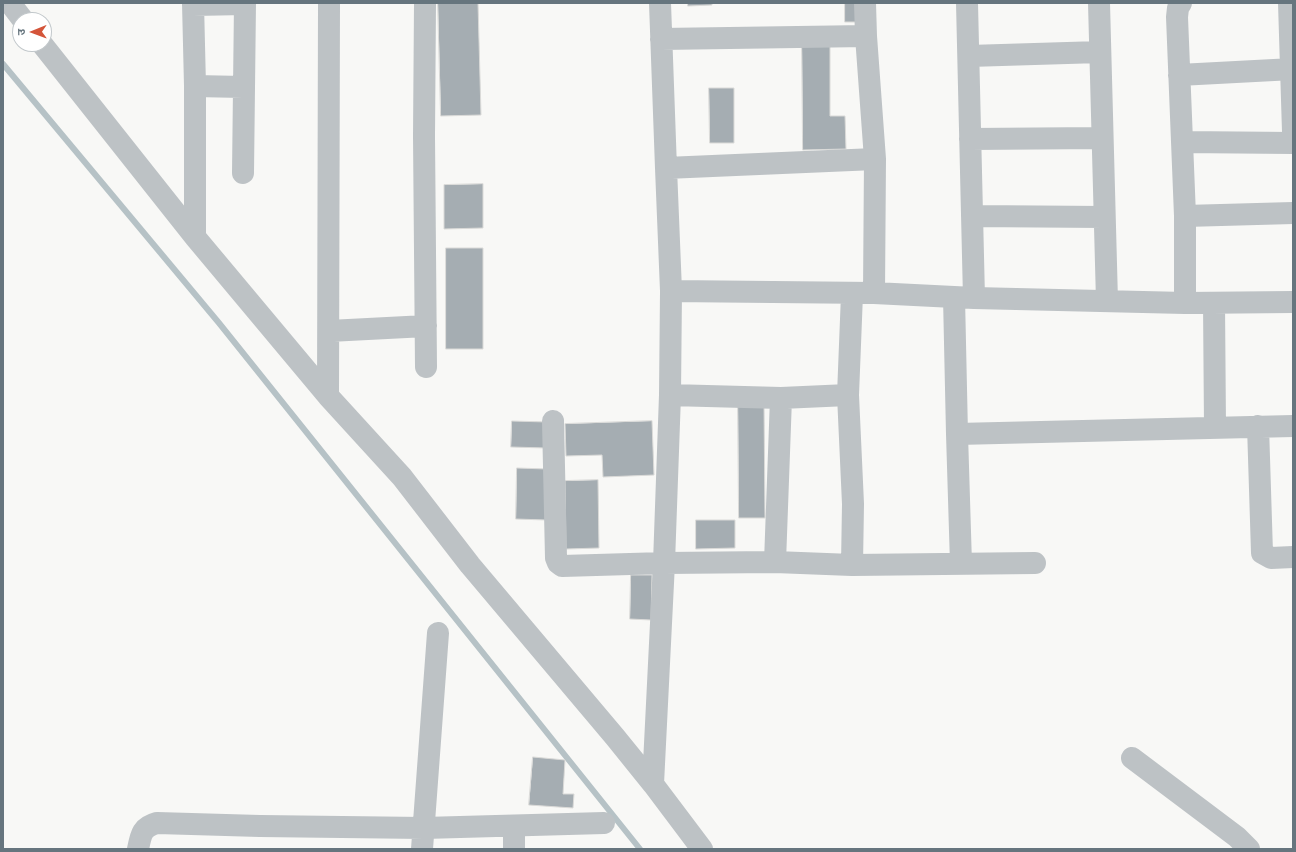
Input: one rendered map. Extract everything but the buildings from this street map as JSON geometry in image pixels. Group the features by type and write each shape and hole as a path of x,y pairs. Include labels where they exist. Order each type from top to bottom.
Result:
{"street":[{"path":"10,3 17,12"},
{"path":"195,237 195,86 193,4 245,3 243,173"},
{"path":"328,396 329,3"},
{"path":"425,3 424,136 426,366"},
{"path":"653,784 664,563 670,395 671,291 660,3"},
{"path":"865,3 874,159 874,293"},
{"path":"961,564 957,434 964,297 972,216 967,3"},
{"path":"1099,3 1107,301"},
{"path":"1181,3 1178,8 1177,18 1185,216 1184,303"},
{"path":"1289,3 1293,132"},
{"path":"662,39 866,36"},
{"path":"48,52 195,237 328,396 402,477 470,566 615,737 702,849"},
{"path":"969,56 1100,52"},
{"path":"1180,75 1292,69"},
{"path":"195,86 243,87"},
{"path":"970,139 1102,138"},
{"path":"1182,142 1293,143"},
{"path":"666,168 874,159"},
{"path":"1185,216 1293,213"},
{"path":"972,216 1104,217"},
{"path":"671,291 852,294 874,293 1184,303 1293,302"},
{"path":"852,294 848,395 853,504 852,565"},
{"path":"1214,303 1216,427"},
{"path":"329,331 426,326"},
{"path":"670,395 781,398 848,395"},
{"path":"774,562 781,398"},
{"path":"553,421 558,563 562,566 774,562 852,565 1035,563"},
{"path":"1258,426 1262,553 1271,558 1293,557"},
{"path":"957,434 1293,426"},
{"path":"423,839 438,633"},
{"path":"1132,758 1237,837 1249,849"},
{"path":"138,849 140,837 144,830 150,825 158,823 260,826 423,839 514,826 604,823"},
{"path":"514,826 514,849"}],"waterway":[{"path":"3,64 219,323 640,849"}]}
